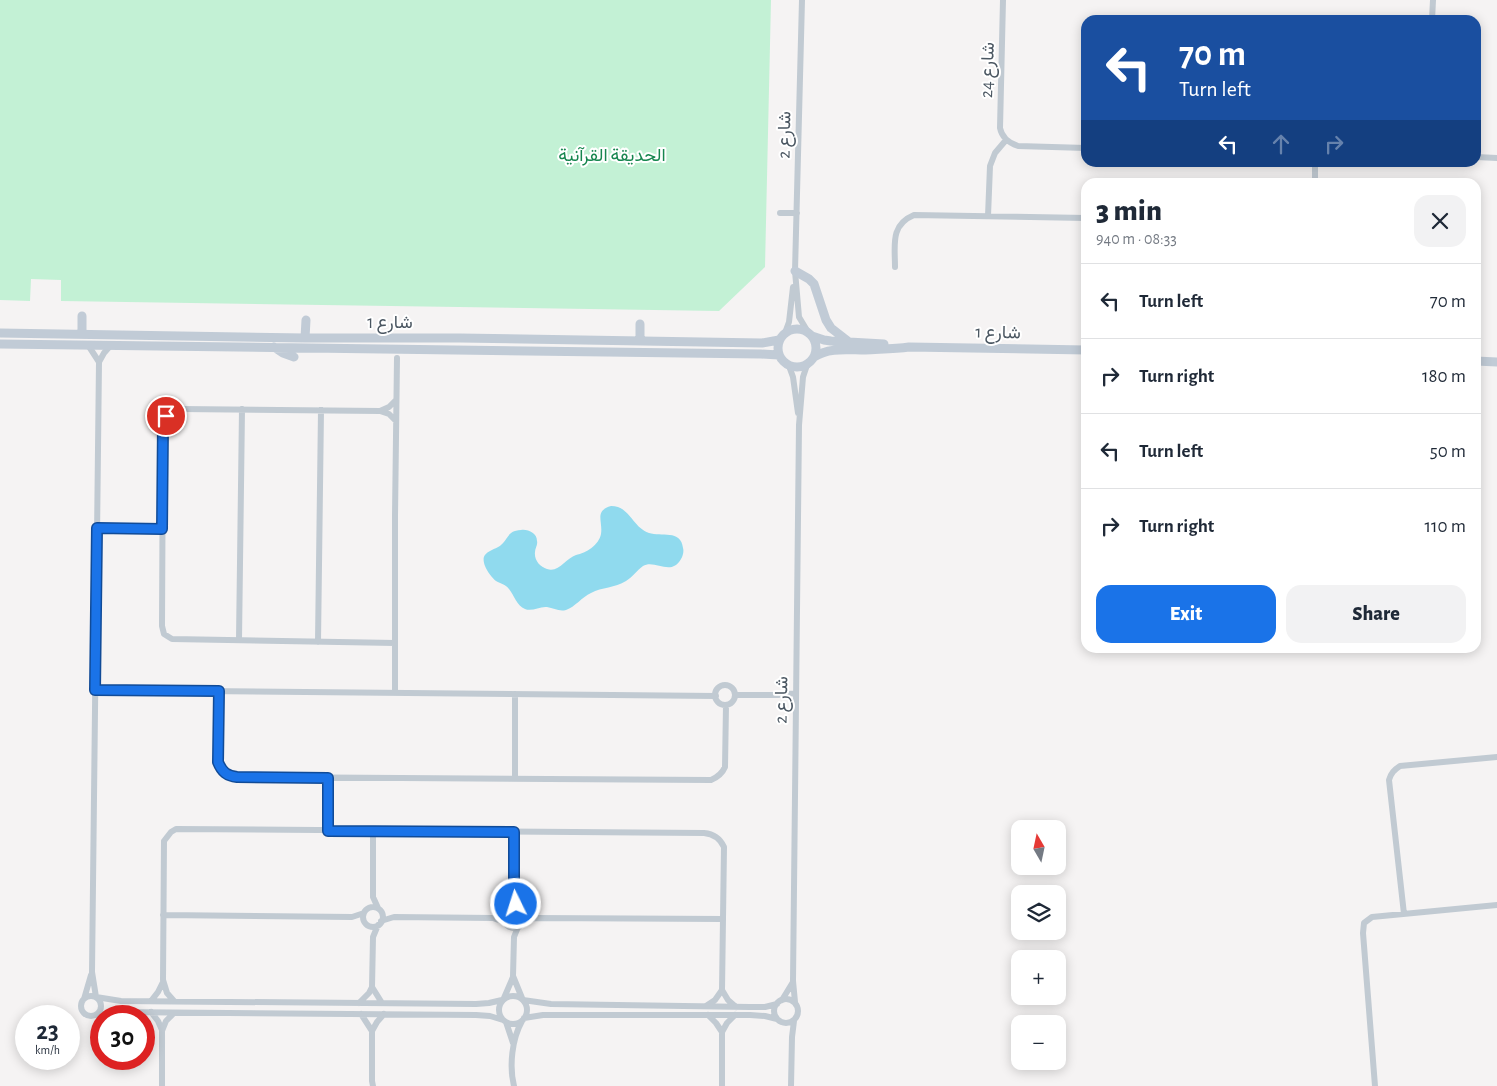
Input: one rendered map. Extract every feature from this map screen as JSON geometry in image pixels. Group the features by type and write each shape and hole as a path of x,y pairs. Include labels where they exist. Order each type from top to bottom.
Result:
{"street":[{"name":"شارع 2","path":"782,337 789,322 795,271 802,0"},
{"name":"شارع 24","path":"1003,0 1000,128 1006,140"},
{"path":"1432,15 1433,0"},
{"path":"988,216 990,166 995,153 1006,140 1018,146 1081,148"},
{"path":"1481,158 1497,158"},
{"path":"780,213 797,214"},
{"path":"896,267 896,233 900,224 906,218 914,215 1081,218"},
{"name":"شارع 2","path":"795,271 799,317 810,334"},
{"path":"795,271 810,279 814,284 826,320 831,328 849,342"},
{"path":"82,316 82,334"},
{"path":"305,338 306,320"},
{"path":"640,324 640,341"},
{"path":"796,329 810,334 816,344 816,353 807,365 789,366 783,362 777,348 782,337 796,329"},
{"name":"شارع 1","path":"0,333 762,343 782,337"},
{"name":"شارع 1","path":"810,334 824,340 909,347"},
{"name":"شارع 1","path":"0,344 768,354 779,356"},
{"path":"88,345 99,362"},
{"path":"101,1005 96,997 92,972 99,362 111,346"},
{"path":"274,347 283,353 294,356"},
{"name":"شارع 1","path":"814,357 831,350 909,347 1081,350"},
{"path":"395,693 397,358"},
{"path":"1481,361 1497,362"},
{"name":"شارع 2","path":"795,1002 793,981 799,420 803,377 807,365"},
{"name":"شارع 2","path":"789,366 794,377 799,420"},
{"path":"395,643 172,639 164,634 162,626 162,529 163,424 168,412 176,409 380,410 389,407 396,400"},
{"path":"239,640 242,409"},
{"path":"318,642 321,410"},
{"path":"380,410 389,414 396,421"},
{"path":"97,528 162,529"},
{"path":"725,685 731,687 735,695 732,702 726,704 719,702 716,696 719,688 725,685"},
{"path":"95,690 716,696"},
{"path":"219,691 218,762 220,768 225,773 237,777 711,780 717,778 725,767 726,704"},
{"path":"514,694 515,779"},
{"path":"735,695 796,695"},
{"path":"1404,914 1389,780 1390,774 1400,766 1497,757"},
{"path":"328,778 328,831"},
{"path":"174,1001 167,993 163,982 164,840 171,832 181,829 710,834 717,836 724,847 722,990 728,1000 736,1007"},
{"path":"372,937 382,916 373,897 373,832"},
{"path":"513,1084 513,1044 498,1010 513,976 514,937 524,917 514,895 514,832"},
{"path":"514,895 506,911 507,924 514,937"},
{"path":"360,1003 372,987 372,937 363,917 373,897"},
{"path":"1375,1086 1362,928 1364,923 1372,917 1497,905"},
{"path":"493,918 512,908 535,918"},
{"path":"352,917 366,910 379,910 394,917"},
{"path":"163,915 352,917 372,926 394,917 493,918 513,928 535,918 723,919"},
{"path":"90,1016 83,1013 81,1006 92,972"},
{"path":"513,976 527,1009 513,1044"},
{"name":"شارع 2","path":"779,1002 793,981"},
{"path":"151,1001 163,982"},
{"path":"372,987 382,1003"},
{"path":"706,1007 715,1000 722,990"},
{"path":"84,999 90,996 121,1001 476,1004 489,1003 512,995 551,1004 706,1007 765,1007 789,999 795,1002 799,1010 798,1016 789,1023 765,1016 735,1015 543,1015 523,1020 516,1024 483,1015 155,1012"},
{"path":"779,1002 774,1010 792,1042"},
{"path":"162,1031 166,1021 174,1013"},
{"path":"361,1014 372,1031"},
{"path":"372,1084 372,1031 384,1014"},
{"path":"708,1015 722,1032 722,1086"},
{"path":"722,1032 735,1015"},
{"path":"155,1017 162,1031 162,1086"},
{"path":"791,1086 794,1021"}],"green space":[{"name":"الحديقة القرآنية","path":"0,0 771,0 765,267 719,311 61,301 61,280 31,279 30,301 0,300"}],"water":[{"path":"611,506 623,509 643,530 649,533 679,538 683,549 682,558 673,567 653,564 643,566 626,581 591,593 566,610 547,607 530,610 522,608 511,591 494,580 486,568 484,557 488,552 501,545 511,533 524,530 532,532 537,538 535,558 538,563 547,569 555,569 572,557 592,548 598,542 601,534 601,514 606,508"}],"route":[{"path":"166,416 163,424 162,529 97,528 95,690 219,691 218,762 220,768 230,776 237,777 328,778 328,831 514,832 514,895 516,904"}]}
